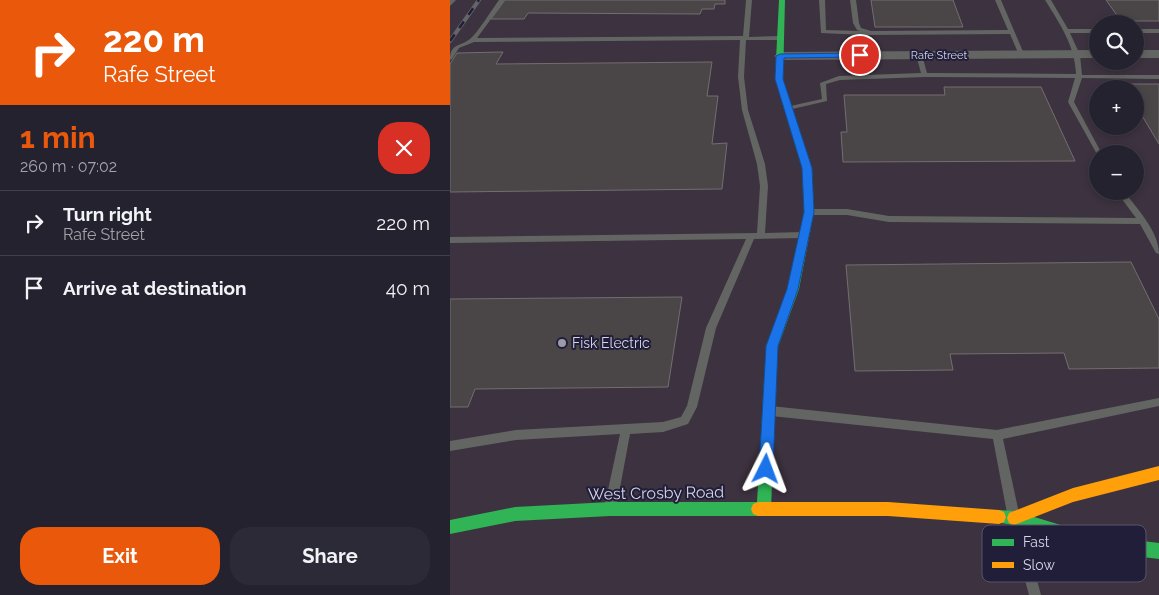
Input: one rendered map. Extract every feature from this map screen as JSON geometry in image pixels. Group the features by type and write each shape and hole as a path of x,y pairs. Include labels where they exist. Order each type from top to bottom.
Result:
{"street":[{"path":"764,508 772,346 793,289 809,212 807,168 779,79 782,0"},
{"name":"Rafe Street","path":"780,56 1089,54"},
{"path":"1144,54 1159,54"},
{"name":"West Crosby Road","path":"1014,518 1073,495 1159,473"},
{"name":"West Crosby Road","path":"450,528 515,514 610,509 764,508 888,510 1014,518 1036,525"},
{"name":"West Crosby Road","path":"1146,549 1159,551"}],"lane":[{"path":"450,4 453,0"},
{"path":"473,40 502,0"},
{"path":"450,446 516,435 663,427 684,421 692,407 711,328 756,236 764,186 745,110 741,77 749,0"},
{"path":"822,0 823,32 1011,32"},
{"path":"853,0 856,23 859,29 870,33"},
{"path":"998,0 1021,54"},
{"path":"1048,0 1066,31 1076,54 1079,76 1071,102 1094,145"},
{"path":"1066,31 1089,31"},
{"path":"1144,31 1159,31"},
{"path":"450,58 457,48 473,40 781,38"},
{"path":"919,55 925,75"},
{"path":"788,108 825,100 823,83 839,78 925,75 1159,77"},
{"path":"1127,200 1142,220 1159,251"},
{"path":"809,212 847,212 889,219 1142,220"},
{"path":"450,240 804,235"},
{"path":"769,410 997,434 1159,402"},
{"path":"610,509 626,428"},
{"path":"997,434 1016,525"},
{"path":"1031,582 1035,595"}],"shaded area":[{"path":"450,0 1159,0 1159,595 450,595"}],"building":[{"path":"505,0 725,0 725,4 715,4 714,9 702,9 700,14 528,13 524,19 491,19"},
{"path":"871,0 953,0 963,27 875,27"},
{"path":"1106,0 1159,0 1159,21 1144,21 1144,15 1117,15"},
{"path":"503,52 496,64 712,62 707,96 718,96 712,144 727,143 722,189 450,192 450,64 457,53"},
{"path":"1144,84 1159,84 1159,144 1144,119"},
{"path":"944,87 1041,87 1075,161 843,162 841,132 847,132 844,95 945,95"},
{"path":"1131,262 1159,319 1159,368 1069,369 1064,353 950,354 953,370 855,371 846,265"},
{"name":"Fisk Electric","path":"682,297 668,387 475,389 468,407 450,407 450,299"}],"railway":[{"path":"450,41 479,0"}],"traffic: fast":[{"path":"764,508 772,347 793,289 809,212 807,168 779,79 782,0"},
{"path":"450,527 515,514 610,509 758,509"},
{"path":"999,517 1014,518 1036,525"},
{"path":"1146,549 1159,551"}],"traffic: slow":[{"path":"1014,518 1073,495 1159,473"},
{"path":"758,509 888,509 999,517"}],"place":[{"name":"Fisk Electric","path":"562,343"}],"route":[{"path":"766,469 772,346 793,289 809,212 807,168 779,79 780,56 860,55"}]}
